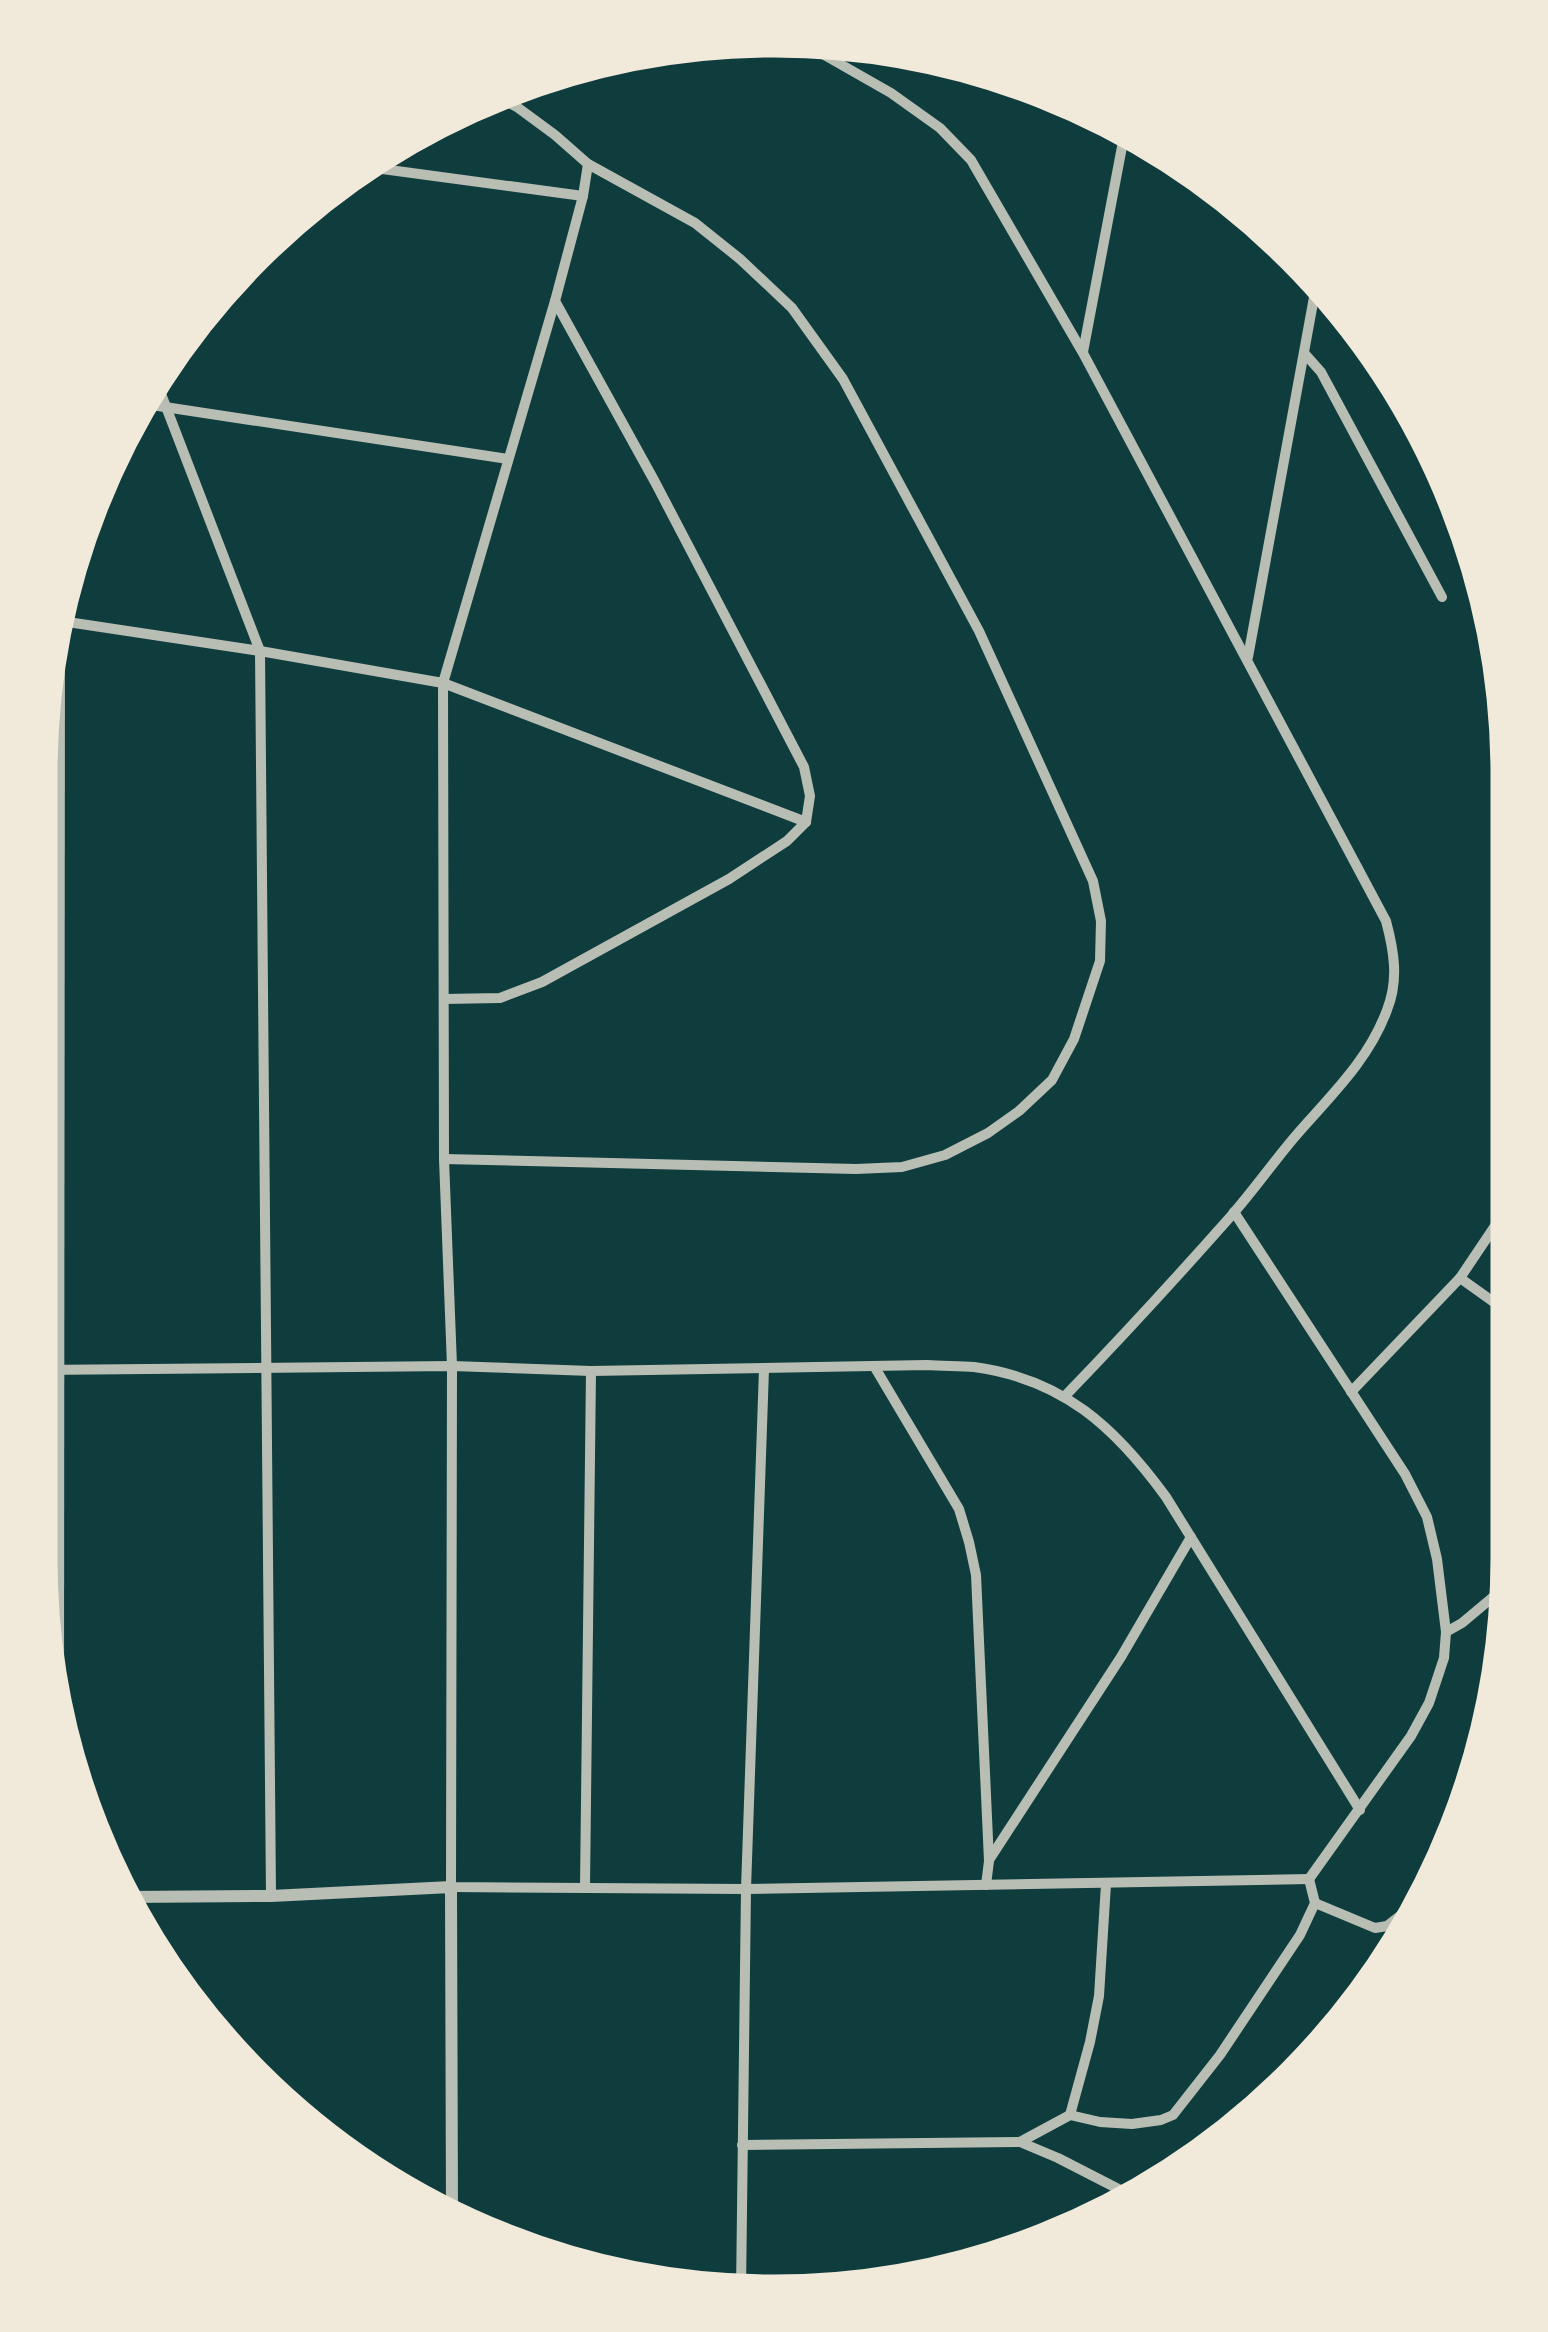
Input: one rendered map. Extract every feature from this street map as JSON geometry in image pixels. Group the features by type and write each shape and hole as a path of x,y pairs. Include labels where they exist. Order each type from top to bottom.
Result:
{"street":[{"path":"829,58 891,93 940,128 971,160 1083,353 1248,658 1386,921 1394,953 1394,983 1388,1010 1359,1062 1234,1212 1066,1396"},
{"path":"444,1159 856,1169 902,1167 945,1155 988,1133 1052,1080 1074,1038 1100,961 1101,921 1093,880 979,631 842,379 792,308 740,259 695,223 588,164 556,134 513,105"},
{"path":"1083,353 1122,145"},
{"path":"452,2201 452,1366 444,1159 443,683 555,301 584,196 588,164"},
{"path":"386,169 584,196"},
{"path":"1248,658 1315,300"},
{"path":"444,999 500,998 542,982 730,879 787,841 806,822 810,796 804,767 555,301"},
{"path":"1305,354 1321,372 1442,596"},
{"path":"162,397 260,651 271,1896"},
{"path":"156,406 508,459"},
{"path":"71,625 260,651 443,683 806,822"},
{"path":"59,1631 60,692"},
{"path":"1020,2142 1070,2116 1132,2124 1174,2114 1220,2055 1300,1936 1314,1904 1309,1879 1411,1736 1429,1703 1444,1658 1446,1632 1437,1559 1427,1517 1405,1474 1234,1212"},
{"path":"1351,1392 1460,1278 1493,1229"},
{"path":"1460,1278 1493,1302"},
{"path":"55,1369 452,1366 590,1371 874,1366 974,1368 1022,1378 1066,1396 1138,1458 1192,1537 1360,1810"},
{"path":"874,1366 958,1508 970,1542 976,1575 989,1861 986,1885"},
{"path":"741,2276 746,1888 764,1369"},
{"path":"585,1887 590,1371"},
{"path":"989,1861 1121,1657 1192,1537"},
{"path":"1446,1632 1491,1598"},
{"path":"140,1897 271,1896 451,1887 746,1888 1309,1879"},
{"path":"1070,2116 1100,1996 1106,1884"},
{"path":"1314,1904 1375,1928 1397,1919"},
{"path":"742,2144 1020,2142 1119,2189"}]}
